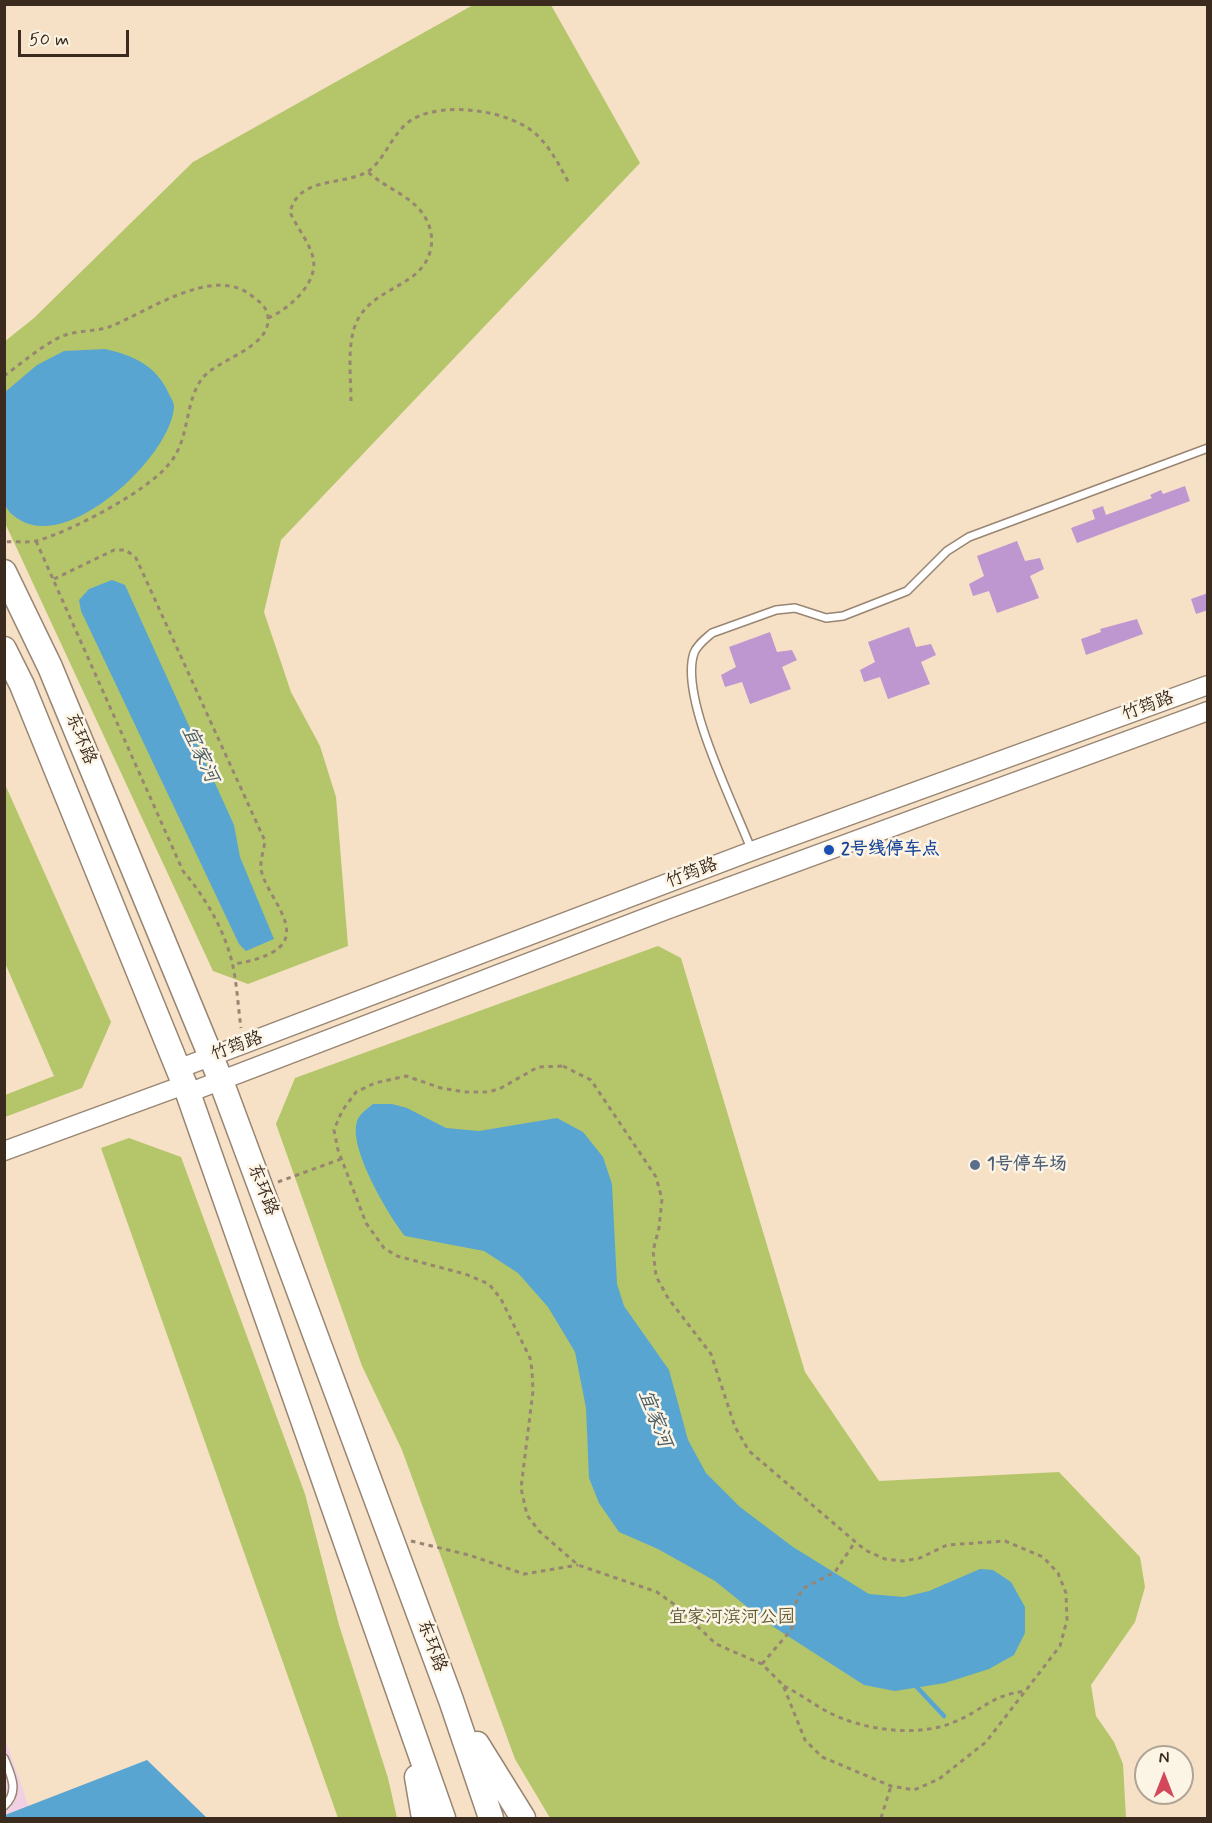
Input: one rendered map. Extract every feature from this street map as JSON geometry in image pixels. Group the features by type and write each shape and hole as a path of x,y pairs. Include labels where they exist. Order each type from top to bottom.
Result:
{"highway":[{"name":"东环路","path":"4,573 50,667 221,1081 451,1700 491,1818"},
{"name":"东环路","path":"4,649 22,685 183,1082 443,1818"},
{"path":"451,1700 522,1818"},
{"path":"407,1715 424,1818"}],"main road":[{"name":"竹筠路","path":"183,1082 211,1057 752,851 1208,685"},
{"name":"竹筠路","path":"4,1151 183,1082 221,1081 666,910 1208,711"}],"lane":[{"path":"752,851 694,702 694,652 704,639 712,633 776,610 795,608 818,617 834,618 898,595 913,587 960,542 1208,448"},
{"path":"4,1758 14,1788 11,1800 4,1806"}],"path":[{"path":"268,318 284,311 306,287 313,270 313,255 290,212 293,199 304,190 368,172 397,132 414,119 453,109 517,121 536,134 554,154 570,185"},
{"path":"351,401 352,343 357,321 369,303 415,277 428,261 433,236 422,212 381,184 368,172"},
{"path":"4,376 62,336 101,330 194,289 222,284 249,293 264,306 268,318 264,332 255,343 202,378 192,397 186,432 170,464 135,492 98,514 36,541 4,542"},
{"path":"36,541 183,871 203,895 233,964 244,1045"},
{"path":"54,579 114,550 126,550 136,558 265,841 261,869 288,928 287,940 281,947 264,957 233,964"},
{"path":"783,1685 805,1740 822,1757 891,1786 914,1790 939,1779 986,1742 1060,1646 1067,1620 1066,1593 1058,1573 1043,1557 1005,1541 978,1541 947,1545 920,1558 903,1561 885,1559 865,1550 749,1451 726,1403 711,1354 668,1298 656,1276 653,1251 659,1228 662,1199 656,1177 591,1080 563,1066 538,1067 501,1088 489,1092 465,1092 441,1088 406,1076 375,1083 357,1092 342,1111 334,1130 341,1159 366,1223 384,1248 398,1256 489,1284 501,1299 530,1358 533,1391 521,1488 527,1515 539,1531 578,1565 657,1592 675,1605 716,1644 762,1664 783,1685 830,1713 862,1725 906,1730 932,1729 955,1722 1003,1694 1025,1691"},
{"path":"261,1188 341,1159"},
{"path":"390,1536 470,1556 524,1574 578,1565"},
{"path":"762,1664 791,1630 795,1619 794,1607 802,1589 835,1572 855,1542"},
{"path":"881,1818 891,1786"}],"shaded area":[{"path":"4,1736 29,1807 4,1815"}],"green space":[{"path":"473,5 551,5 640,163 281,540 264,612 291,692 320,746 336,797 348,946 248,984 213,971 5,523 4,342 34,318 193,162"},
{"path":"4,782 111,1022 82,1088 5,1117 5,1095 54,1076 5,963"},
{"name":"宜家河滨河公园","path":"658,946 681,958 805,1372 879,1481 1059,1472 1140,1557 1145,1587 1135,1622 1091,1685 1096,1716 1114,1742 1123,1764 1126,1818 550,1818 515,1759 402,1450 362,1366 276,1124 295,1078"},
{"path":"129,1138 181,1157 305,1494 339,1625 388,1778 397,1818 338,1818 101,1148"}],"water":[{"path":"105,349 134,358 158,376 174,405 169,427 156,450 137,472 115,493 90,511 65,522 41,526 20,520 7,509 5,504 5,392 37,365 64,351"},
{"path":"112,580 125,585 234,825 240,857 274,939 246,951 239,944 81,611 79,600 89,589"},
{"path":"373,1104 392,1104 407,1108 446,1128 479,1131 557,1118 583,1132 603,1157 612,1184 617,1284 624,1306 669,1370 688,1440 706,1473 740,1507 793,1547 869,1594 904,1597 929,1591 980,1569 993,1570 1011,1582 1025,1607 1025,1633 1014,1655 989,1669 945,1683 895,1691 864,1685 766,1622 715,1581 658,1549 619,1532 599,1503 589,1478 586,1408 575,1352 548,1307 518,1273 484,1251 405,1236 381,1199 365,1167 356,1138 358,1119"},
{"path":"147,1760 207,1818 5,1818 5,1815"}],"building":[{"path":"1185,486 1190,501 1077,543 1071,528 1095,519 1092,510 1103,506 1106,515 1152,498 1150,495 1161,490 1163,494"},
{"path":"1017,541 1025,561 1040,558 1044,569 1030,576 1039,598 997,613 989,591 973,596 969,584 984,576 977,556"},
{"path":"1208,593 1208,610 1196,614 1191,599"},
{"path":"1137,619 1143,634 1086,655 1081,639 1101,632 1100,629"},
{"path":"909,627 916,647 931,644 936,655 921,662 930,684 888,699 880,677 864,682 860,670 875,662 868,642"},
{"path":"770,632 777,652 792,650 797,660 782,667 791,689 750,704 742,682 725,687 721,675 736,667 729,647"}],"waterway":[{"name":"宜家河","path":"914,1684 944,1716"}],"place":[{"name":"2号线停车点","path":"829,850"},
{"name":"1号停车场","path":"975,1165"}]}
